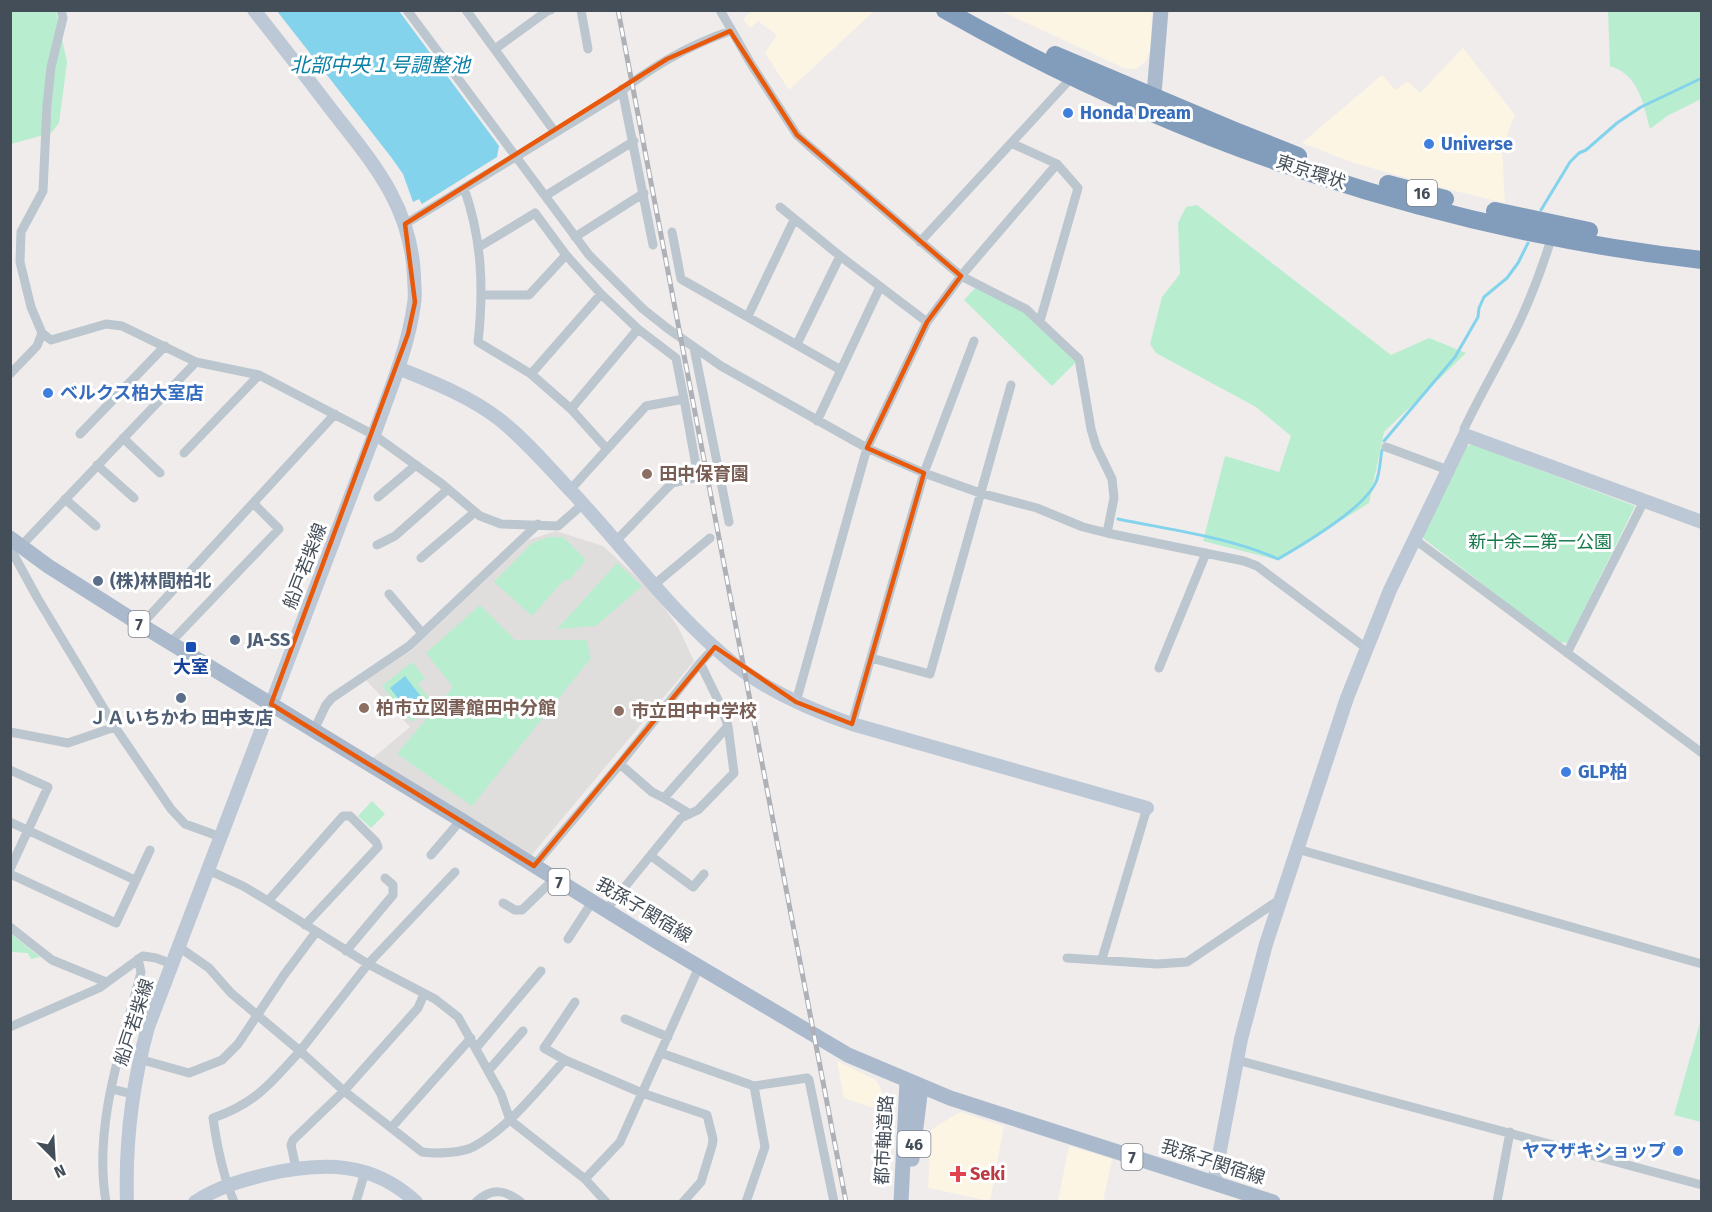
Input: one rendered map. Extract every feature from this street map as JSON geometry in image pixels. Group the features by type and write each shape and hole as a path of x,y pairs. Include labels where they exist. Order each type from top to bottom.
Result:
{"highway":[{"name":"東京環状","path":"945,10 1153,106 1233,146 1353,186 1414,204 1662,255 1701,260"},
{"name":"東京環状","path":"968,10 1078,72"},
{"name":"東京環状","path":"1554,231 1701,248"}],"main road":[{"path":"1153,106 1161,10"},
{"name":"我孫子関宿線","path":"14,544 141,626 699,967 848,1055 914,1084 1273,1202"},
{"name":"都市軸道路","path":"901,1202 914,1084"},
{"name":"都市軸道路","path":"910,1202 914,1084"}],"street":[{"path":"61,10 63,18 51,66 47,105 43,191 21,232 20,262 32,307 42,333 51,340 106,324 122,326 196,362 260,375 374,435 448,489 480,516 501,524 558,526 583,504"},
{"name":"船戸若柴線","path":"127,1202 126,1143 132,1094 148,1026 374,435 398,368 415,302 413,267 405,224 383,177 254,10"},
{"path":"407,10 575,237 610,277 643,309 694,348 817,421 867,448 924,473 980,493 1037,508 1083,527 1244,561 1257,566 1366,648"},
{"path":"466,10 555,132"},
{"path":"495,49 551,10"},
{"path":"581,10 588,48"},
{"path":"720,10 730,31 798,135 843,177 961,276 1026,309 1079,359 1094,438 1112,479 1114,498 1107,533"},
{"path":"405,224 555,132 667,59 730,31"},
{"path":"920,242 1078,72"},
{"path":"622,89 653,245"},
{"path":"545,196 634,141"},
{"path":"1011,143 1057,164 1078,188 1040,321"},
{"path":"796,702 867,448 927,322 961,276 1057,164"},
{"path":"464,188 479,247 482,295 477,342 531,375 572,409 607,449"},
{"path":"575,237 644,193"},
{"path":"780,207 927,322"},
{"path":"479,247 535,213 566,255 601,294 638,329 676,358 698,477 672,483 616,541"},
{"path":"748,316 794,220"},
{"path":"1214,1182 1237,1060 1266,944 1347,698 1390,590 1465,435 1464,429 1479,396 1531,296 1554,231"},
{"path":"672,232 681,279 841,370"},
{"path":"482,295 529,295 566,255"},
{"path":"797,344 840,256"},
{"path":"817,421 880,287"},
{"path":"531,375 601,294"},
{"path":"572,409 638,329"},
{"path":"10,374 37,346 42,333"},
{"path":"852,724 924,473 974,341"},
{"path":"80,434 165,346"},
{"path":"694,348 729,522"},
{"path":"196,362 65,499 14,544 38,600 115,728 179,818 193,828 221,837"},
{"path":"398,368 471,401 498,418 525,442 716,647 759,681 796,702 852,724 1147,808 1102,959"},
{"path":"184,453 260,375"},
{"path":"871,658 930,674 1011,385"},
{"path":"570,490 646,406 684,399"},
{"path":"141,626 335,414"},
{"path":"1465,435 1701,522"},
{"path":"123,438 160,473"},
{"path":"1386,447 1448,470"},
{"path":"98,465 134,498"},
{"path":"378,497 416,465"},
{"path":"377,545 395,536 448,489"},
{"path":"65,499 96,526"},
{"path":"1568,653 1644,501"},
{"path":"171,643 279,529 254,504"},
{"path":"421,558 475,512"},
{"path":"314,730 332,698 409,646 538,524"},
{"path":"655,584 710,538"},
{"path":"1414,540 1701,753"},
{"path":"1158,668 1206,553"},
{"path":"389,594 422,633"},
{"path":"534,866 620,764 700,663 716,647"},
{"path":"606,910 681,818 698,810 734,773 728,726 700,663"},
{"path":"664,798 728,726"},
{"path":"10,732 68,743 115,728"},
{"path":"620,764 652,792 690,814"},
{"path":"10,770 48,788 10,869"},
{"path":"268,901 343,816 350,816 376,842 378,847 305,925"},
{"path":"431,855 461,820"},
{"path":"10,822 135,880"},
{"path":"1297,849 1701,964"},
{"path":"10,874 116,924 150,850"},
{"path":"651,856 693,887 704,874"},
{"path":"208,870 243,886 368,964 435,999 458,1017 501,1094 510,1120 585,1179 606,1202"},
{"path":"234,1202 217,1149 213,1118 233,1111 257,1097 267,1088 300,1051 368,964 456,872"},
{"path":"346,951 393,895 393,885 385,878"},
{"path":"502,903 514,910 522,910 554,879"},
{"path":"1067,958 1156,964 1187,962 1282,898"},
{"path":"568,939 592,902"},
{"path":"10,927 52,960 106,982"},
{"path":"139,1059 189,1073 222,1060 238,1044 316,933"},
{"path":"179,947 209,968 231,993 344,1090 423,1152 474,1147 510,1120 565,1060"},
{"path":"10,1028 99,988 138,959 148,956 172,964"},
{"path":"106,1202 103,1155 112,1089 141,972 138,959"},
{"path":"585,1179 620,1142 699,967"},
{"path":"476,1048 541,971"},
{"path":"296,1168 291,1145 293,1140 344,1090 418,1008 423,994"},
{"path":"575,1002 544,1048 565,1060 642,1093 707,1116 713,1139 712,1146 701,1182 683,1202"},
{"path":"625,1018 668,1037"},
{"path":"488,1071 523,1031"},
{"path":"391,1128 471,1038"},
{"path":"661,1053 754,1086 803,1077 809,1080 834,1202"},
{"path":"1237,1060 1701,1185"},
{"path":"746,1202 765,1147 754,1086"},
{"path":"112,1089 132,1094"},
{"path":"1497,1202 1510,1132"},
{"path":"195,1202 227,1185 296,1168 326,1165 365,1172 398,1188 416,1202"},
{"path":"356,1202 365,1172"},
{"path":"476,1202 482,1196 495,1191 511,1194 521,1202"}],"highlighted area":[{"path":"730,31 797,135 961,276 927,322 867,448 924,473 852,724 796,702 715,647 534,866 271,704 408,334 415,302 405,224 667,59"}],"shaded area":[{"path":"999,10 1152,11 1151,49 1146,61 1136,69 1124,68"},
{"path":"752,11 874,11 789,90 765,53 777,35 758,21 750,28 743,19"},
{"path":"1463,48 1515,115 1502,147 1505,203 1354,163 1302,143 1382,75 1395,90 1408,82 1420,93"},
{"path":"556,531 603,546 652,591 678,627 694,661 530,857 373,758 410,727 366,680 411,651 528,540"},
{"path":"837,1061 876,1080 889,1104 888,1113 844,1098"},
{"path":"960,1112 1004,1126 990,1201 928,1188 931,1130"},
{"path":"1069,1146 1112,1159 1103,1201 1058,1201"}],"green space":[{"path":"10,11 56,11 67,62 59,123 51,133 11,144"},
{"path":"1608,11 1701,11 1701,99 1667,116 1650,129 1642,100 1634,83 1620,70 1610,66"},
{"path":"1197,205 1391,355 1429,338 1466,353 1384,432 1369,503 1278,560 1203,541 1225,456 1279,472 1291,436 1256,407 1156,353 1150,344 1162,297 1180,274 1178,223 1186,207"},
{"path":"976,287 1023,311 1077,361 1052,386 964,300"},
{"name":"新十余二第一公園","path":"1471,444 1635,506 1568,642 1563,642 1561,645 1423,538 1422,535 1467,447"},
{"path":"549,537 563,537 586,560 569,580 564,580 532,616 494,582 532,543"},
{"path":"617,563 642,586 596,626 557,629"},
{"path":"480,605 515,640 587,640 591,658 472,806 397,754 453,687 426,653"},
{"path":"412,662 425,678 418,684 434,704 411,722 382,686"},
{"path":"372,801 385,814 371,828 358,816"},
{"path":"10,933 40,957 31,959 28,953 11,952"},
{"path":"1702,1020 1701,1122 1674,1115"}],"water":[{"name":"北部中央１号調整池","path":"277,11 399,11 499,146 497,157 422,204 419,199 413,202 403,174 391,157"},
{"path":"405,676 426,703 411,715 390,688"}],"waterway":[{"path":"1541,210 1570,162 1579,153 1641,107 1702,78"},
{"path":"1384,441 1455,357 1478,317 1484,297 1507,278 1528,243"},
{"path":"1118,519 1220,540 1278,559 1332,525 1359,503 1376,482 1382,450"}],"railway":[{"path":"618,10 846,1202"}],"place":[{"name":"Honda Dream","path":"1068,113"},
{"name":"Universe","path":"1429,144"},
{"name":"ベルクス柏大室店","path":"48,393"},
{"name":"田中保育園","path":"647,474"},
{"name":"(株)林間柏北","path":"98,581"},
{"name":"JA-SS","path":"235,640"},
{"name":"大室","path":"191,647"},
{"name":"ＪＡいちかわ 田中支店","path":"181,698"},
{"name":"柏市立図書館田中分館","path":"364,708"},
{"name":"市立田中中学校","path":"619,711"},
{"name":"GLP柏","path":"1566,772"},
{"name":"ヤマザキショップ","path":"1678,1151"},
{"name":"Seki","path":"958,1174"}]}
